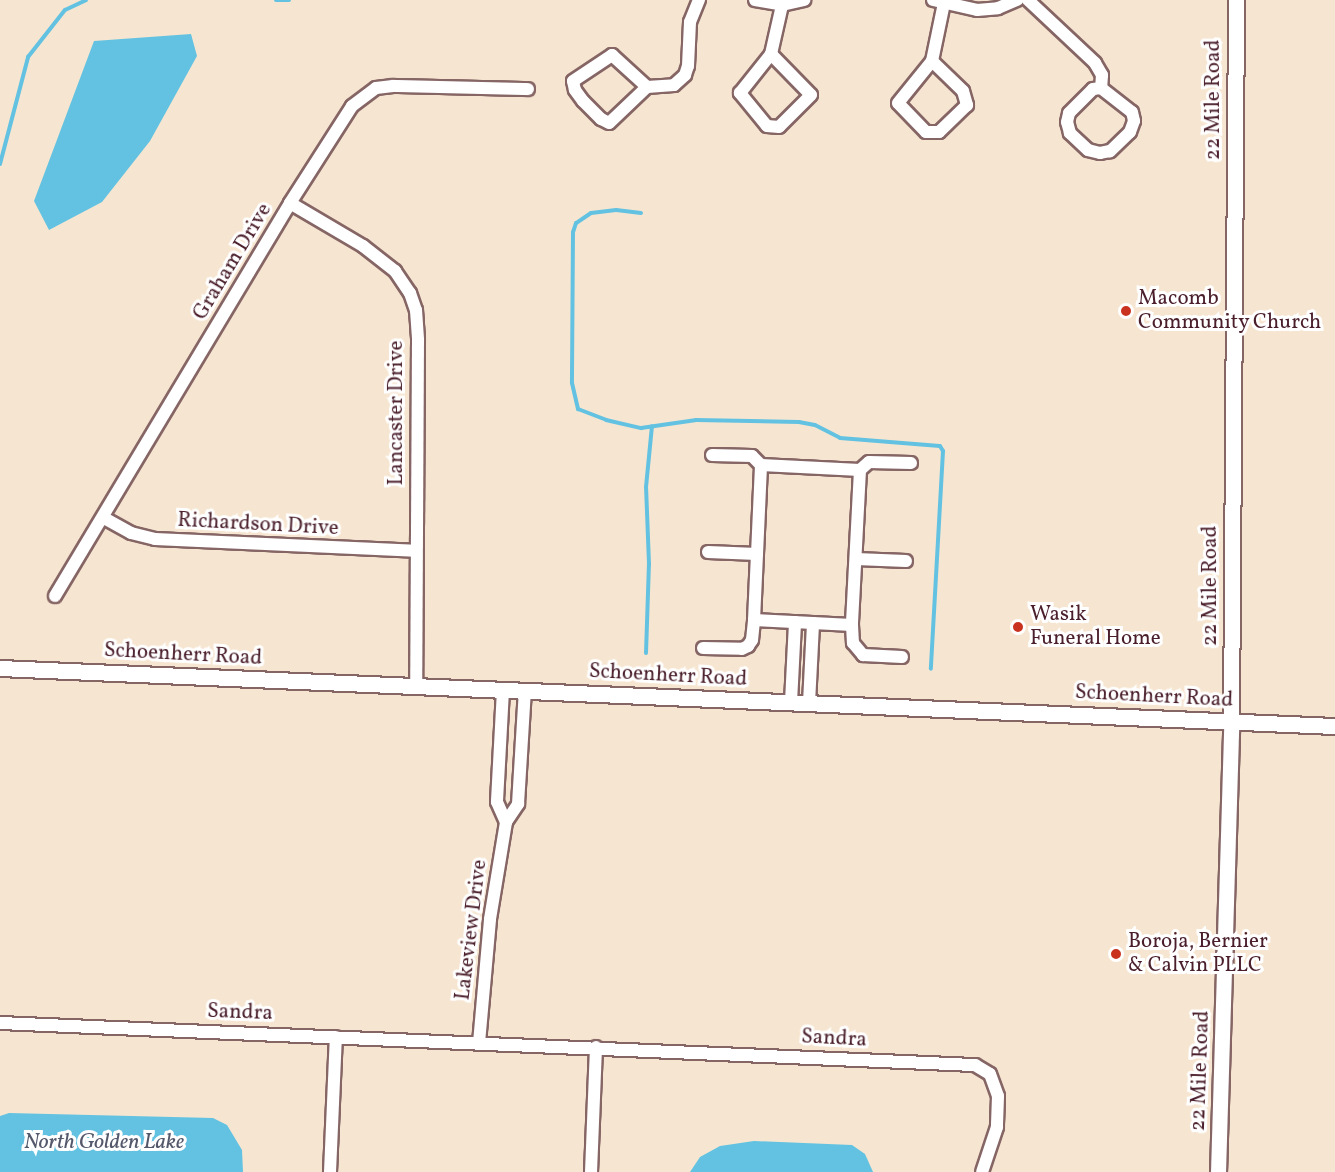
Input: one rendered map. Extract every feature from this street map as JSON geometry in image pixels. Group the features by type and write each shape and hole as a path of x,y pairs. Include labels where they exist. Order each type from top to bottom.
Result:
{"street":[{"path":"647,87 612,55 573,81 575,90 583,101 601,119 609,123 647,87 674,85 685,75 688,66 690,22 699,0"},
{"path":"754,0 782,5 798,1"},
{"path":"932,62 963,90 967,105 939,132 926,132 898,103 932,62 939,2 998,8 1017,0"},
{"path":"1028,0 1095,63 1102,75 1101,87"},
{"name":"22 Mile Road","path":"1218,1172 1231,722 1236,0"},
{"path":"771,54 811,95 779,127 767,126 740,93 771,54 782,5"},
{"name":"Graham Drive","path":"55,596 104,518 341,119 359,99 376,88 404,85 528,88"},
{"path":"1101,87 1132,112 1134,121 1130,132 1110,151 1100,153 1088,150 1070,133 1067,122 1069,113 1093,89 1101,87"},
{"name":"Lancaster Drive","path":"290,203 379,257 403,280 413,301 418,340 416,685"},
{"path":"712,454 752,456 761,465 860,470 869,462 911,463"},
{"path":"703,648 742,649 752,640 761,465"},
{"path":"860,470 853,643 863,655 902,657"},
{"name":"Richardson Drive","path":"104,518 131,533 155,539 416,551"},
{"path":"708,552 757,554"},
{"path":"856,559 906,561"},
{"path":"754,620 852,625"},
{"path":"791,702 795,622"},
{"path":"809,703 813,623"},
{"name":"Schoenherr Road","path":"0,668 1335,726"},
{"name":"Lakeview Drive","path":"503,690 497,802 506,822"},
{"name":"Lakeview Drive","path":"479,1043 490,918 506,822 518,804 525,691"},
{"name":"Sandra","path":"0,1023 975,1065 990,1074 998,1096 997,1127 982,1172"},
{"path":"330,1172 336,1037"},
{"path":"591,1172 596,1047"}],"water":[{"path":"191,34 197,56 150,141 102,202 49,230 34,201 94,41"},
{"name":"North Golden Lake","path":"9,1113 213,1118 227,1125 242,1150 243,1172 0,1172 0,1116"},
{"path":"754,1141 852,1145 865,1154 873,1172 690,1172 700,1157 720,1146"}],"waterway":[{"path":"0,164 28,57 65,10 86,0"},
{"path":"276,0 289,0"},
{"path":"641,213 616,210 591,213 576,223 573,232 572,383 578,409 606,420 641,428 696,420 799,422 815,425 840,438 940,446 943,451 931,669"},
{"path":"646,653 649,564 646,487 652,426"}],"place":[{"name":"Macomb Community Church","path":"1126,311"},
{"name":"Wasik Funeral Home","path":"1018,627"},
{"name":"Boroja, Bernier & Calvin PLLC","path":"1116,954"}]}
